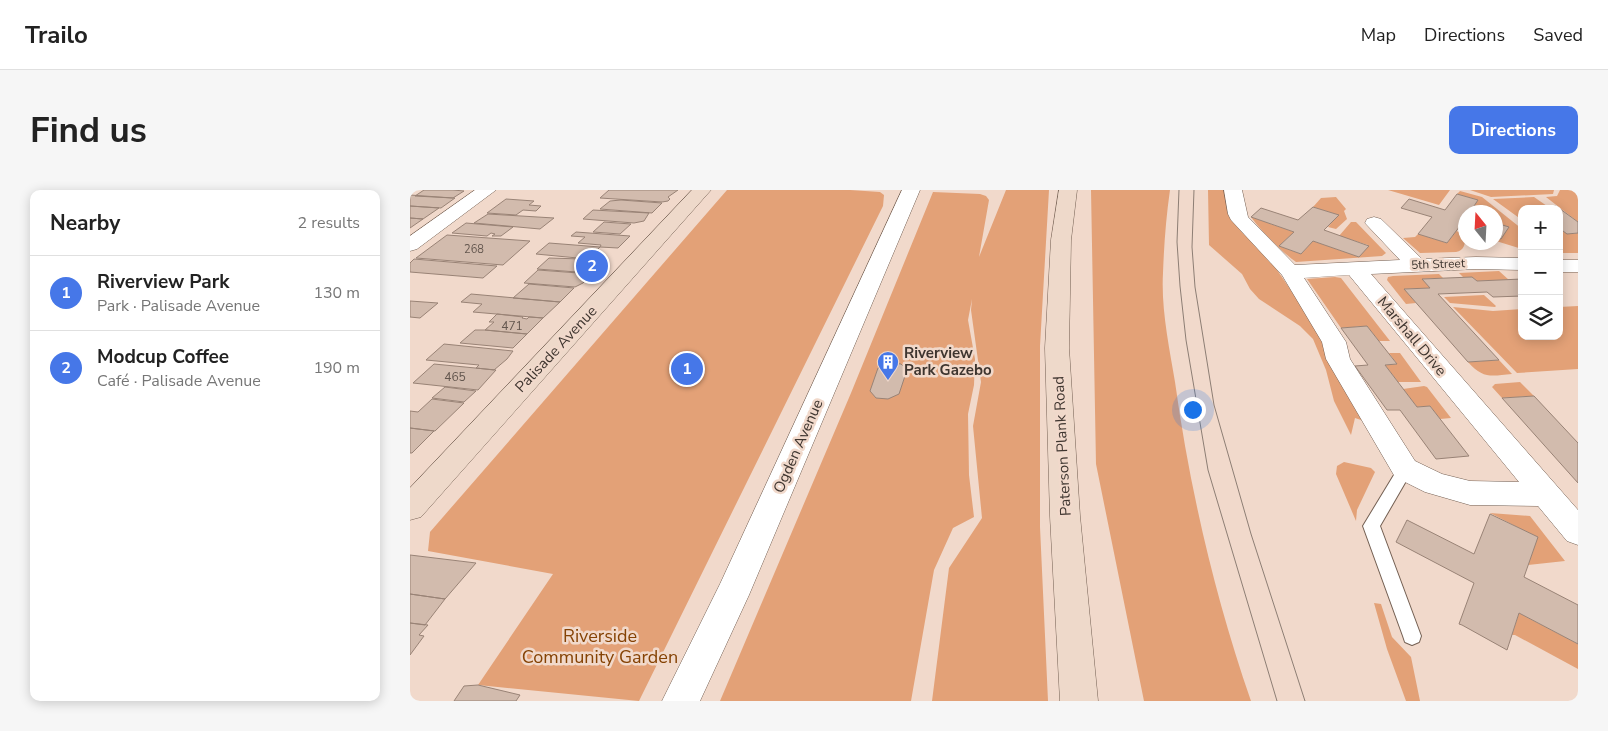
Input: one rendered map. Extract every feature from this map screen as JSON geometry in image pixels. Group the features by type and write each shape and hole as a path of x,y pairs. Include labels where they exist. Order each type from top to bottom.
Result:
{"main road":[{"name":"Palisade Avenue","path":"410,508 702,190"},
{"name":"Paterson Plank Road","path":"1068,190 1061,240 1057,348 1064,516 1079,701"}],"street":[{"path":"410,245 487,190"},
{"name":"Ogden Avenue","path":"681,701 732,594 911,190"},
{"path":"1233,190 1237,214 1240,220 1290,272 1334,342 1338,359 1405,469 1435,484 1470,493 1546,494"},
{"path":"1374,223 1416,265"},
{"name":"5th Street","path":"1355,269 1476,263 1518,264"},
{"path":"1563,266 1578,266"},
{"path":"1290,272 1355,269"},
{"name":"Marshall Drive","path":"1355,269 1578,532"}],"lane":[{"path":"1405,469 1371,526 1412,636"}],"green space":[{"name":"Riverside Community Garden","path":"727,190 850,190 880,192 884,195 883,206 639,701 478,685 553,574 428,551 430,532"},
{"path":"1006,190 1049,190 1040,346 1040,527 1048,701 932,701 949,568 982,518 973,426 981,382 971,310 972,299 968,320 975,359 974,385 968,414 969,475 974,517 953,528 934,570 911,701 720,701 851,393 933,192 980,194 986,196 989,200 979,257"},
{"path":"1091,190 1170,190 1163,263 1164,314 1168,341 1188,463 1205,543 1226,622 1251,701 1144,701 1096,464"},
{"path":"1208,190 1226,190 1231,220 1273,264 1325,340 1364,421 1355,418 1351,435 1334,401 1326,370 1313,339 1300,326 1259,299 1250,289 1242,274 1209,245"},
{"path":"1388,190 1450,190 1439,205"},
{"path":"1470,190 1554,190 1553,194 1491,197"},
{"path":"1560,190 1578,190 1578,222 1563,210 1563,205 1556,205 1546,197 1557,196"},
{"path":"1460,191 1482,197 1492,205 1475,205 1478,200 1457,194"},
{"path":"1336,197 1346,209 1344,211 1347,219 1336,229 1328,227 1338,215 1313,207 1321,198"},
{"path":"1534,197 1546,205 1518,205 1518,217 1493,199"},
{"path":"1503,214 1518,226 1518,248 1503,243 1503,236 1509,227 1503,225"},
{"path":"1251,217 1294,232 1279,246 1301,254 1313,241 1359,257 1368,245 1339,236 1351,222 1356,222 1386,253 1382,256 1296,262 1272,241"},
{"path":"1456,231 1458,232 1458,250 1460,250 1456,252 1420,253 1403,238 1415,237 1418,234 1447,243"},
{"path":"1563,231 1567,234 1578,233 1578,253 1563,253"},
{"path":"1499,271 1509,280 1477,281 1472,277 1463,277 1459,273"},
{"path":"1439,274 1443,278 1423,279 1430,288 1405,289 1416,303 1406,304 1387,280 1388,277 1393,276"},
{"path":"1341,278 1390,341 1379,341 1367,326 1341,328 1307,279"},
{"path":"1484,295 1495,307 1450,303 1444,297"},
{"path":"1578,306 1578,369 1517,373 1453,307 1493,311 1518,309 1518,340 1563,340 1563,307"},
{"path":"1389,353 1400,353 1421,382 1398,382 1385,365 1397,364"},
{"path":"1499,360 1512,374 1483,374 1468,362"},
{"path":"1520,382 1534,396 1502,398 1492,387 1495,384"},
{"path":"1427,387 1451,418 1440,419 1430,406 1417,407 1403,389"},
{"path":"1344,462 1371,468 1375,472 1357,510 1356,521 1336,474 1337,466"},
{"path":"1490,513 1530,516 1565,561 1528,565 1537,537"},
{"path":"1374,603 1381,604 1392,637 1411,657 1420,701 1406,701 1387,649"},
{"path":"1519,613 1578,644 1578,669 1512,635"}],"building":[{"path":"424,190 464,191 453,198 415,196"},
{"path":"609,190 678,190 668,197 670,199 668,201 662,202 600,198"},
{"path":"1457,194 1478,200 1475,205 1458,205 1458,229 1447,243 1418,234 1432,217 1401,208 1409,199 1445,210"},
{"path":"410,195 455,198 441,208 410,206"},
{"path":"506,199 534,201 529,205 541,206 536,211 523,210 516,215 487,213"},
{"path":"610,201 662,203 652,213 600,209"},
{"path":"410,206 439,208 423,219 410,218"},
{"path":"1313,207 1339,215 1324,230 1369,246 1359,257 1313,241 1301,254 1279,246 1294,232 1251,217 1261,208 1298,220"},
{"path":"593,210 649,213 644,221 634,223 583,219"},
{"path":"1563,211 1578,222 1578,233 1567,234 1563,231"},
{"path":"488,214 554,218 540,229 474,223"},
{"path":"410,218 423,219 410,228"},
{"path":"604,222 631,224 620,234 593,232"},
{"path":"466,223 513,227 501,236 492,236 495,234 491,233 487,236 452,233"},
{"path":"1503,225 1509,227 1503,236"},
{"path":"576,232 630,236 618,248 600,247 601,245 578,243 585,237 571,236"},
{"path":"447,235 530,241 503,265 416,258"},
{"path":"549,243 600,247 588,259 536,254"},
{"path":"549,258 602,261 590,273 537,269"},
{"path":"414,259 497,266 483,278 410,272 410,263"},
{"path":"538,270 592,274 583,283 575,287 524,283"},
{"path":"1472,277 1477,281 1518,279 1518,296 1493,297 1487,292 1438,294 1499,360 1468,362 1404,289 1430,288 1422,279"},
{"path":"529,284 574,288 560,302 513,298"},
{"path":"471,294 560,302 543,318 473,312 482,304 461,302"},
{"path":"410,301 438,303 420,318 410,317"},
{"path":"497,314 527,319 529,317 543,318 527,334 485,330 494,322 489,322"},
{"path":"1367,326 1397,364 1385,365 1417,407 1430,406 1469,456 1436,459 1400,410 1387,410 1355,366 1368,365 1341,328"},
{"path":"475,330 527,334 513,348 460,343"},
{"path":"444,344 513,351 494,370 476,368 479,365 426,360"},
{"name":"Riverview Park Gazebo","path":"888,363 901,364 907,370 899,394 888,399 876,398 870,391 878,368"},
{"path":"434,364 496,370 478,390 413,383"},
{"path":"445,387 476,391 464,402 432,398"},
{"path":"1534,396 1578,443 1578,483 1502,398"},
{"path":"432,399 464,403 435,431 410,428 410,411 418,412"},
{"path":"410,428 434,431 412,453 410,453"},
{"path":"1490,514 1538,537 1524,577 1578,605 1578,644 1519,613 1507,650 1459,624 1474,583 1396,542 1407,520 1474,554"},
{"path":"410,555 476,563 445,599 410,594"},
{"path":"410,594 445,599 425,625 410,623"},
{"path":"410,623 428,625 419,635 424,636 410,655"},
{"path":"478,685 520,695 516,701 454,701 464,686"}],"tram line":[{"path":"1179,190 1177,242 1180,286 1186,340 1208,470 1277,701"},
{"path":"1194,190 1192,247 1195,287 1214,405 1251,534 1305,701"}],"place":[{"name":"Modcup Coffee","path":"592,266"},
{"name":"Riverview Park","path":"687,369"},
{"name":"Riverview Park Gazebo","path":"888,381"}]}
